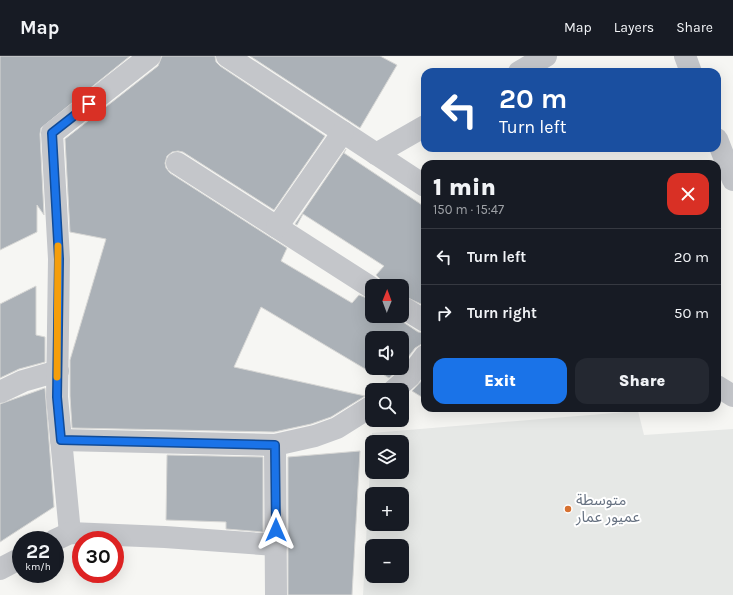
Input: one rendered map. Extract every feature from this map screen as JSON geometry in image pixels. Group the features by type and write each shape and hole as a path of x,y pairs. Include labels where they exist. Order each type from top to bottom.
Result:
{"street":[{"path":"62,531 61,440 57,397 59,259 52,133 150,56"},
{"path":"228,56 421,183"},
{"path":"526,68 546,56"},
{"path":"685,56 690,68"},
{"path":"376,154 421,128"},
{"path":"277,227 343,132"},
{"path":"721,149 733,180"},
{"path":"177,163 365,284"},
{"path":"409,311 421,319"},
{"path":"402,383 410,376 421,361"},
{"path":"0,392 23,381 58,371"},
{"path":"721,388 733,396"},
{"path":"61,440 275,445 315,436 337,428 365,410"},
{"path":"275,445 276,595"},
{"path":"64,536 276,545"},
{"path":"0,569 12,563"}],"shaded area":[{"name":"متوسطة عميور عمار","path":"626,412 638,412 644,435 733,429 733,595 363,595 365,559 365,583 409,583 409,539 366,539 367,531 409,531 409,487 369,487 369,479 409,479 409,435 372,435 372,433"}],"building":[{"path":"0,56 130,56 41,128 40,134 44,215 37,205 37,232 0,250"},
{"path":"162,56 215,56 216,62 220,66 325,136 274,210 183,152 172,152 167,156 165,163 166,168 170,173 287,248 281,261 352,303 359,295 365,297 365,323 404,323 421,332 421,344 415,348 409,356 409,331 365,331 365,369 261,307 234,367 365,396 331,417 311,424 274,432 72,428 70,360 106,239 70,232 65,139 158,66"},
{"path":"250,56 380,56 397,65 360,128"},
{"path":"346,149 344,153 421,204 421,304 409,298 409,279 380,279 376,275 384,266 303,214 297,225 295,224"},
{"path":"36,286 36,335 45,337 45,362 19,369 0,378 0,304"},
{"path":"384,375 392,375 389,378"},
{"path":"421,381 421,397 412,391"},
{"path":"45,388 54,507 17,531 12,531 12,534 0,542 0,404"},
{"path":"360,451 352,595 288,595 288,457"},
{"path":"167,455 263,457 263,532 226,529 226,522 166,520"}],"slow traffic":[{"path":"57,377 58,246"}],"place":[{"name":"متوسطة عميور عمار","path":"568,509"}],"route":[{"path":"89,104 52,133 59,259 57,397 61,440 275,445 276,530"}]}
